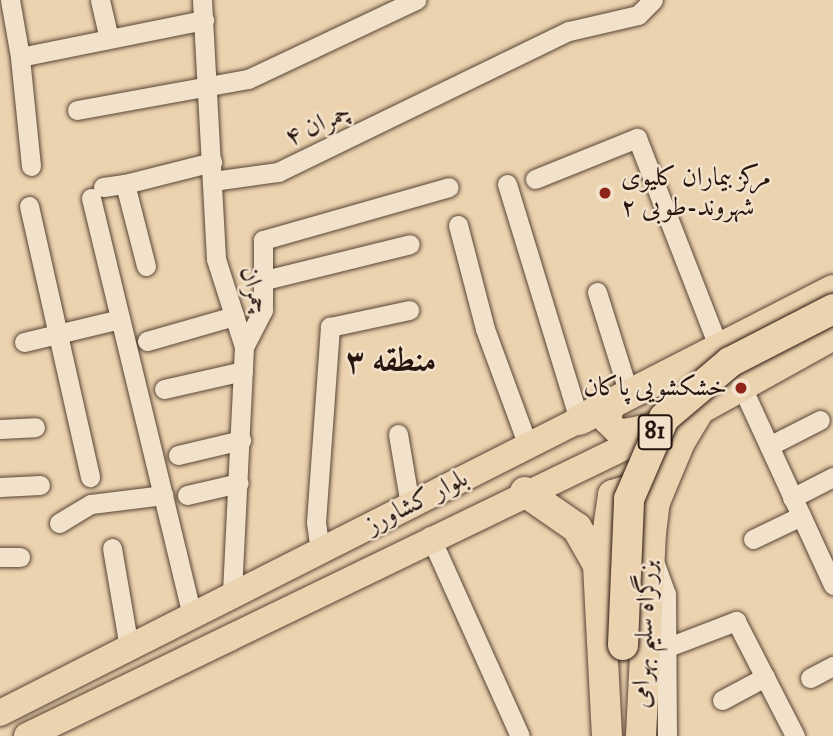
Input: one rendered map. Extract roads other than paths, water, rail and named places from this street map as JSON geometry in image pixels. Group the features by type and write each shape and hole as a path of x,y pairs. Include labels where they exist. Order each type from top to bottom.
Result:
{"highway":[{"name":"بلوار کشاورز","path":"579,420 833,290"},
{"name":"81","path":"624,736 644,650 629,499 664,418 730,362 833,309"},
{"name":"81","path":"650,541 666,471 700,410 833,335"},
{"path":"607,736 603,589 605,520 614,495 633,489 641,494 650,541"},
{"path":"525,492 577,528 603,589"},
{"name":"بزرگراه سلیم بهرامی","path":"641,736 650,541"}],"main road":[{"path":"621,398 607,421 627,434 700,410"},
{"name":"بلوار کشاورز","path":"41,733 430,536 700,410"},
{"name":"بلوار کشاورز","path":"0,713 579,420"},
{"path":"454,483 584,436 595,449 587,465"}],"street":[{"path":"9,0 20,57 31,166"},
{"path":"100,0 109,38"},
{"name":"چمران ۴","path":"120,319 97,192 125,184 213,171 278,172 569,31 638,15 653,0"},
{"path":"77,110 248,79 406,2"},
{"path":"20,57 109,38 203,10"},
{"name":"چمران","path":"203,10 216,259 244,347 232,595"},
{"path":"535,179 637,138 719,348"},
{"path":"125,184 146,266"},
{"path":"507,184 579,420"},
{"path":"244,347 263,310 263,240 449,187"},
{"path":"29,206 90,477"},
{"path":"458,225 485,329 528,446"},
{"path":"265,280 410,244"},
{"path":"597,292 621,398"},
{"path":"320,551 319,459 330,327 410,310"},
{"path":"147,341 234,316"},
{"path":"24,342 120,319 192,616"},
{"path":"164,389 243,371"},
{"path":"741,385 796,507 826,552 833,585"},
{"path":"769,446 820,420"},
{"path":"0,429 35,427"},
{"path":"398,434 410,505"},
{"path":"178,455 241,440"},
{"path":"753,539 833,477"},
{"path":"187,495 239,483"},
{"path":"0,487 40,485"},
{"path":"60,523 91,504 163,495"},
{"path":"430,536 520,736"},
{"path":"112,548 129,647"},
{"path":"0,557 20,557"},
{"path":"667,736 644,650 736,621 795,736"},
{"path":"810,678 833,666"},
{"path":"598,736 606,676"},
{"path":"722,699 765,677"}],"place":[{"name":"مرکز بیماران کلیوی شهروند-طوبی ۲","path":"605,193"},
{"name":"خشکشویی پاکان","path":"741,388"}],"district":[{"name":"منطقه ۳","path":"391,362"}]}
